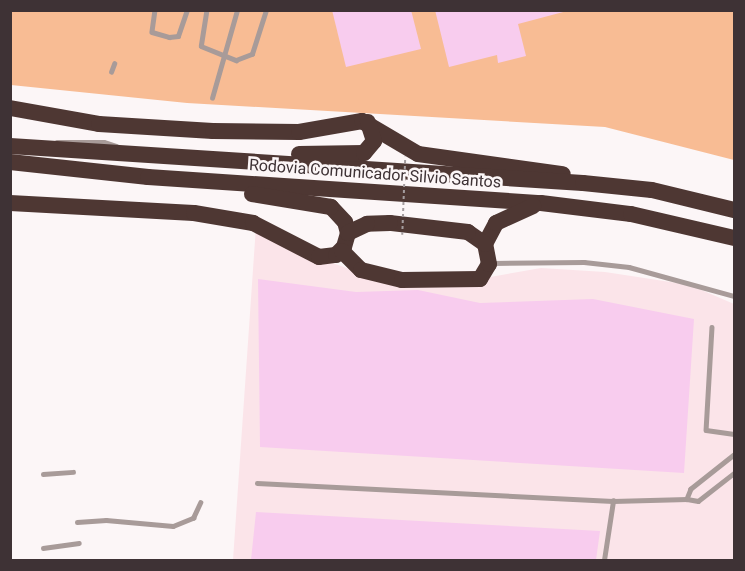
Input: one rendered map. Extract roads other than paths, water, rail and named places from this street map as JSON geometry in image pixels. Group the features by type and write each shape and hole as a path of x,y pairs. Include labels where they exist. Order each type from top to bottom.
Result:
{"highway":[{"path":"10,108 99,124 213,131 299,132 368,122 418,154 555,170 583,183"},
{"path":"227,159 364,153 374,141 368,122"},
{"name":"Rodovia Comunicador Silvio Santos","path":"10,146 583,183 652,190 735,210"},
{"name":"Rodovia Comunicador Silvio Santos","path":"10,162 148,177 541,203 631,214 735,237"},
{"path":"148,177 321,204 340,213 348,233 342,251"},
{"path":"10,203 162,209 226,217 253,223 319,257 342,251"},
{"path":"342,251 361,270 402,280 480,279 489,264 485,244 491,229 502,218 541,203"},
{"path":"348,233 377,223 431,225 468,232 485,244"}],"lane":[{"path":"155,10 152,32 169,37 177,36 187,10"},
{"path":"207,10 201,46 236,60 250,57 266,10"},
{"path":"212,98 237,10"},
{"path":"111,72 114,64"},
{"path":"489,264 584,262 629,267 735,296"},
{"path":"712,327 706,430 735,434"},
{"path":"687,499 691,489 735,455"},
{"path":"43,474 73,472"},
{"path":"257,483 613,501 687,499 698,501 735,473"},
{"path":"604,561 613,501"},
{"path":"77,522 106,520 172,526 193,518 200,503"},
{"path":"43,548 79,543"}]}
